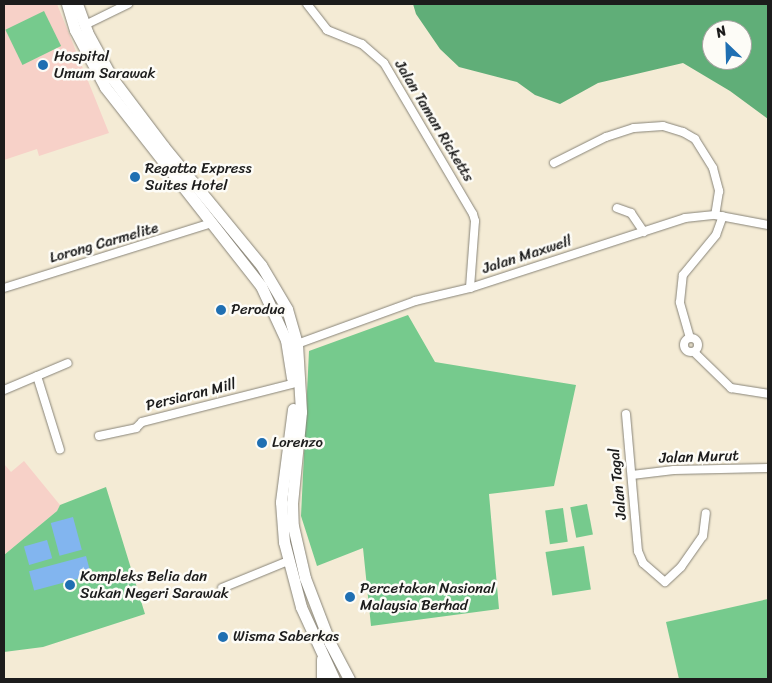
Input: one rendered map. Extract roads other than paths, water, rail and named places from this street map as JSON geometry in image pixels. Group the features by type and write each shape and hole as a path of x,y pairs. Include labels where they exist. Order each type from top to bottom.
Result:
{"main road":[{"path":"67,4 75,30 105,87 252,271 276,315 286,340 292,384 293,412 281,502 288,561 302,607 334,679"},
{"path":"78,4 85,25 112,78 164,147 261,265 287,309 297,344 301,412 292,503 293,526 305,578 330,642 349,679"},
{"path":"322,651 322,679"}],"street":[{"path":"85,25 128,4"},
{"name":"Jalan Taman Ricketts","path":"307,4 327,30 362,44 384,63 473,214 475,221 470,288"},
{"path":"554,163 606,137 634,128 663,126 683,132 695,139 713,168 719,191 719,215 716,235 684,275 680,302 690,338 697,342 694,352 731,388 768,394"},
{"path":"617,208 631,213 644,232"},
{"name":"Jalan Maxwell","path":"297,344 415,301 470,288 685,218 719,215 768,225"},
{"name":"Lorong Carmelite","path":"4,288 212,223"},
{"path":"4,390 68,363"},
{"path":"37,376 60,450"},
{"name":"Persiaran Mill","path":"99,436 136,428 142,422 292,384"},
{"name":"Jalan Tagal","path":"626,414 638,551 643,564 664,582 681,568 703,536 706,513"},
{"name":"Jalan Murut","path":"632,475 674,470 768,468"},
{"path":"222,588 288,561"}],"water":[{"path":"73,517 82,550 60,556 51,523"},
{"path":"47,540 52,558 29,565 24,547"},
{"path":"86,556 91,575 34,591 29,571"}],"place":[{"name":"Hospital Umum Sarawak","path":"43,65"},
{"name":"Regatta Express Suites Hotel","path":"135,177"},
{"name":"Perodua","path":"221,310"},
{"name":"Lorenzo","path":"262,443"},
{"name":"Kompleks Belia dan Sukan Negeri Sarawak","path":"70,585"},
{"name":"Percetakan Nasional Malaysia Berhad","path":"350,597"},
{"name":"Wisma Saberkas","path":"223,637"}]}
